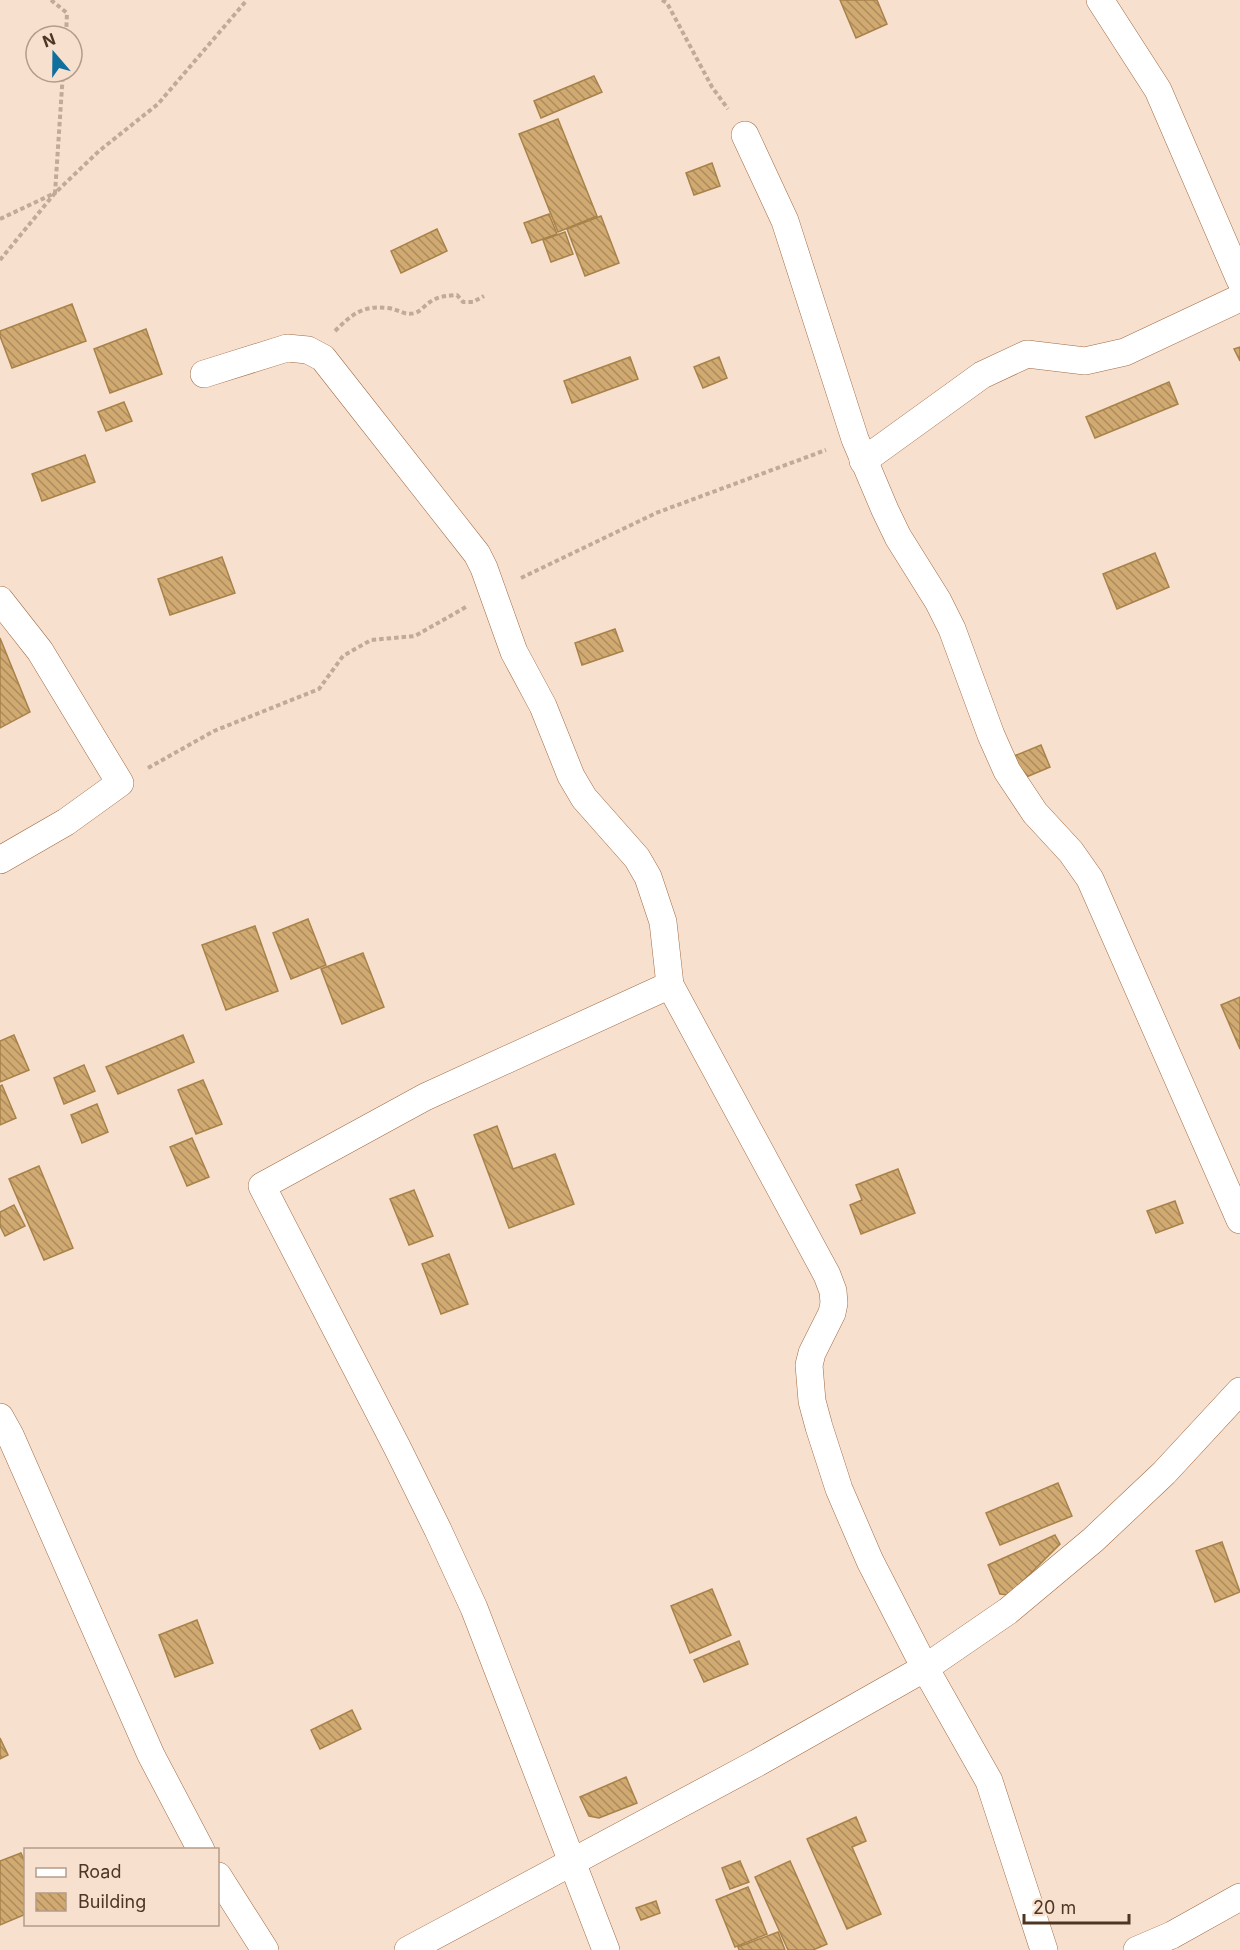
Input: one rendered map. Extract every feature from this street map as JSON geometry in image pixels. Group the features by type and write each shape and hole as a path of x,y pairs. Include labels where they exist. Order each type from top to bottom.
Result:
{"street":[{"path":"1100,0 1158,90 1240,280"},
{"path":"745,135 784,221 859,450 898,537 938,601 952,629 991,735 1007,771 1035,813 1071,852 1090,879 1240,1220"},
{"path":"859,450 982,375 1027,354 1085,361 1125,352 1240,298"},
{"path":"204,374 287,348 308,350 322,358 466,538 484,568 514,652 543,706 571,776 584,798 637,858 648,877 663,922 670,986 827,1275 833,1291 834,1303 809,1365 812,1401 819,1427 839,1489 870,1561 925,1668 989,1781 1044,1950"},
{"path":"0,600 40,651 120,783 66,822 0,860"},
{"path":"606,1950 474,1608 438,1530 262,1186 425,1097 670,986"},
{"path":"408,1950 757,1763 925,1668 1008,1611 1093,1540 1164,1473 1240,1390"},
{"path":"0,1417 151,1755 200,1848"},
{"path":"219,1878 265,1950"},
{"path":"1137,1950 1172,1935 1240,1897"}],"path":[{"path":"51,0 67,14 67,24"},
{"path":"0,260 55,193 99,151 158,104 247,0"},
{"path":"662,0 667,3 712,87 745,135"},
{"path":"55,193 62,84"},
{"path":"0,219 55,193"},
{"path":"322,358 329,337 353,314 370,309 390,308 404,314 417,312 441,296 457,295 464,302 473,302 484,296"},
{"path":"120,783 214,731 319,689 343,656 371,640 415,636 492,592 656,513 859,450"}],"building":[{"path":"840,0 877,0 887,24 856,38"},
{"path":"594,76 602,92 541,118 534,101"},
{"path":"558,119 597,216 558,232 519,134"},
{"path":"712,163 720,186 694,195 686,173"},
{"path":"549,214 557,234 532,243 524,223"},
{"path":"601,216 619,263 585,276 567,229"},
{"path":"437,229 447,251 401,273 391,251"},
{"path":"565,232 573,254 551,262 543,240"},
{"path":"72,304 86,341 12,368 0,331"},
{"path":"146,329 162,374 110,393 94,349"},
{"path":"1240,347 1240,361 1234,349"},
{"path":"630,357 638,379 572,403 564,381"},
{"path":"719,357 727,378 703,388 694,367"},
{"path":"1169,382 1178,404 1095,438 1086,417"},
{"path":"124,402 132,421 106,431 98,412"},
{"path":"85,455 95,482 42,501 32,474"},
{"path":"1155,553 1169,587 1117,609 1103,574"},
{"path":"222,557 235,593 170,615 158,579"},
{"path":"615,629 623,651 582,665 575,643"},
{"path":"0,638 30,712 0,728"},
{"path":"1041,745 1050,767 1024,778 1014,756"},
{"path":"308,919 326,965 291,979 273,933"},
{"path":"255,926 278,991 226,1010 202,945"},
{"path":"363,953 384,1007 342,1024 321,969"},
{"path":"1240,997 1240,1049 1221,1005"},
{"path":"14,1035 29,1070 0,1082 0,1041"},
{"path":"183,1035 194,1062 118,1094 106,1067"},
{"path":"84,1065 95,1091 64,1104 54,1078"},
{"path":"203,1080 222,1124 196,1134 178,1090"},
{"path":"2,1085 16,1118 0,1125 0,1086"},
{"path":"97,1104 108,1132 82,1143 71,1115"},
{"path":"497,1126 513,1169 555,1154 574,1204 509,1228 474,1135"},
{"path":"192,1138 209,1177 187,1186 170,1147"},
{"path":"39,1166 73,1248 44,1260 9,1179"},
{"path":"898,1169 915,1213 861,1234 850,1205 862,1200 856,1185"},
{"path":"414,1190 433,1236 409,1245 390,1199"},
{"path":"1175,1201 1183,1223 1156,1233 1147,1211"},
{"path":"14,1205 25,1226 5,1236 0,1226 0,1212"},
{"path":"449,1254 468,1304 441,1314 422,1264"},
{"path":"1058,1483 1072,1516 1000,1545 986,1513"},
{"path":"1055,1535 1060,1544 1009,1595 1000,1594 988,1565"},
{"path":"1222,1542 1240,1592 1215,1602 1196,1551"},
{"path":"712,1589 731,1635 690,1653 671,1606"},
{"path":"197,1620 213,1663 175,1677 159,1635"},
{"path":"739,1641 748,1664 704,1682 694,1660"},
{"path":"352,1710 361,1729 320,1749 311,1730"},
{"path":"0,1738 8,1755 0,1759"},
{"path":"626,1777 637,1803 599,1818 589,1816 580,1797"},
{"path":"856,1817 866,1841 852,1847 881,1914 847,1929 807,1839"},
{"path":"21,1853 24,1860 24,1915 0,1925 0,1861"},
{"path":"740,1861 749,1882 730,1889 722,1868"},
{"path":"790,1861 827,1944 813,1950 788,1950 755,1877"},
{"path":"748,1887 767,1934 735,1947 716,1900"},
{"path":"656,1901 660,1913 641,1920 636,1908"},
{"path":"778,1932 785,1950 739,1950 738,1947"}]}
